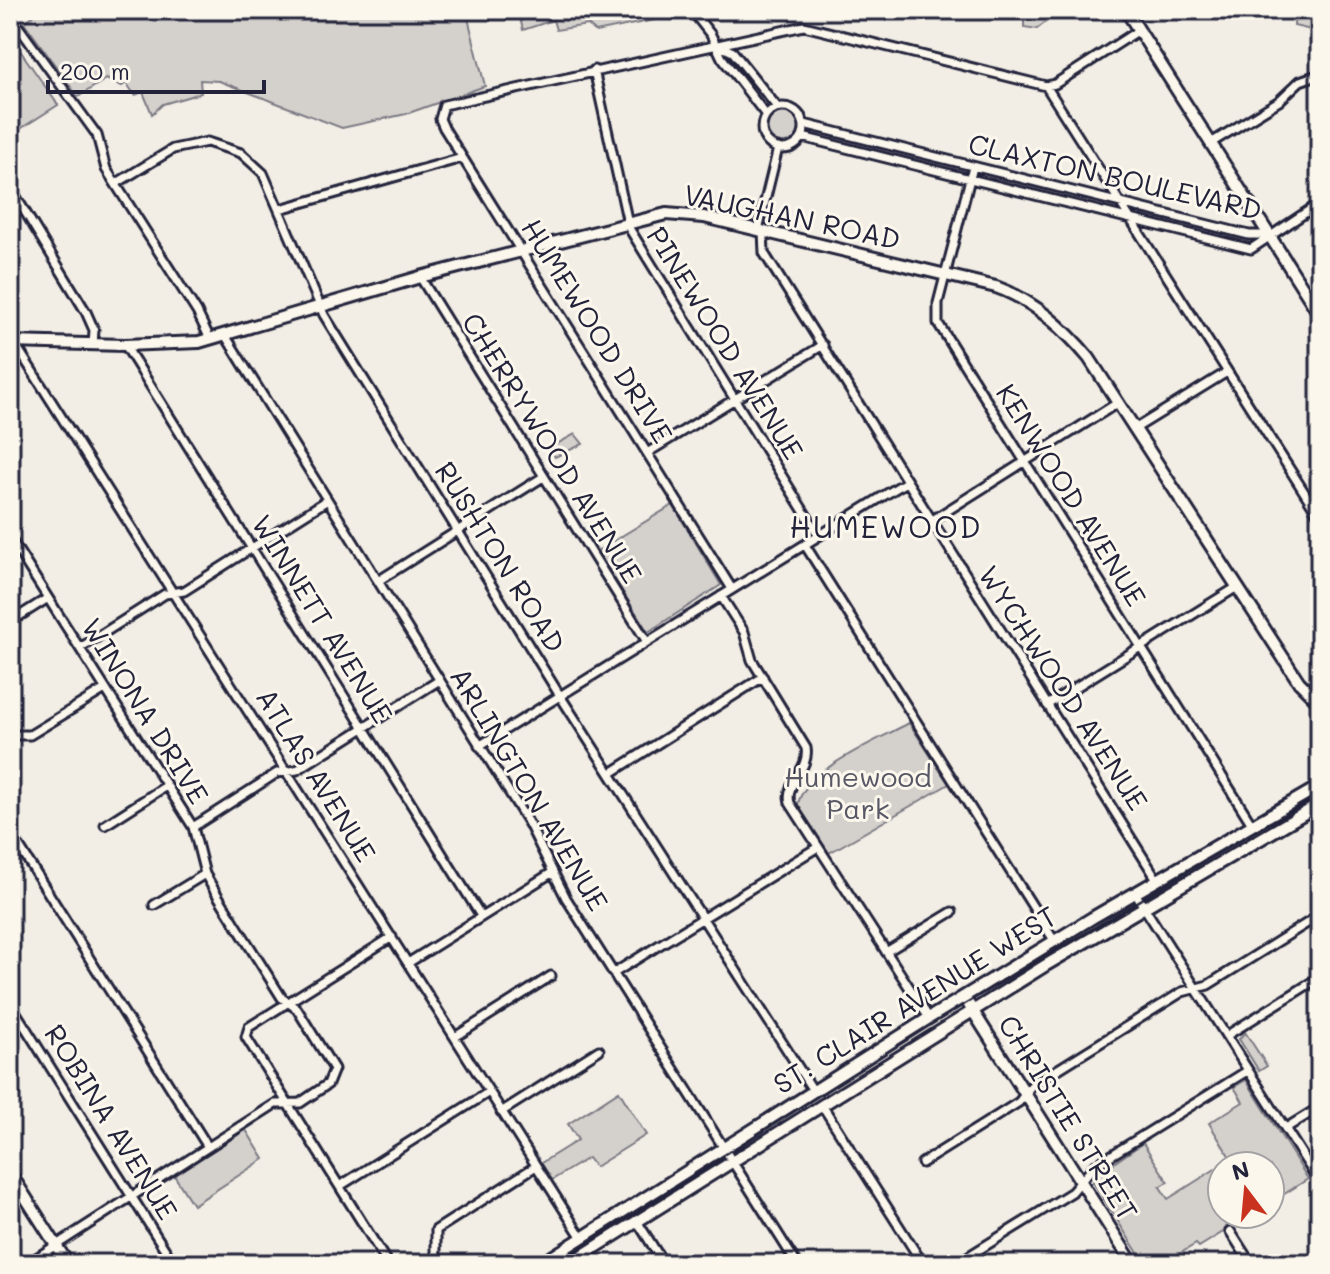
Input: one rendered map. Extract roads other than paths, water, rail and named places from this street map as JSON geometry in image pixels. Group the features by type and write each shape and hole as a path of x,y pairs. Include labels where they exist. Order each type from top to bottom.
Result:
{"main road":[{"path":"1126,10 1320,315"},
{"name":"VAUGHAN ROAD","path":"12,340 93,345 170,345 210,339 519,250 626,222 677,214 761,230 996,287 1032,305 1077,344 1119,402 1299,682 1320,703"},
{"name":"ST. CLAIR AVENUE WEST","path":"541,1264 929,1018 1320,786"},
{"name":"ST. CLAIR AVENUE WEST","path":"569,1264 972,1012 1320,804"},
{"name":"CHRISTIE STREET","path":"964,997 1133,1264"},
{"path":"10,1173 68,1264"}],"street":[{"path":"693,12 722,58 766,115"},
{"path":"10,15 97,135 106,169 210,339"},
{"path":"594,70 813,27 1046,86 1320,517"},
{"path":"1046,86 1139,30"},
{"path":"716,44 733,52 777,107 797,112 804,124 802,137 792,147 778,148 763,135 766,115 777,107"},
{"name":"HUMEWOOD DRIVE","path":"594,70 456,100 444,105 440,119 732,589"},
{"name":"PINEWOOD AVENUE","path":"594,70 626,222 733,401 819,536"},
{"path":"1211,143 1279,101 1300,81 1320,74"},
{"name":"CLAXTON BOULEVARD","path":"804,124 1249,235 1269,235"},
{"name":"CLAXTON BOULEVARD","path":"802,137 1251,249 1263,243 1269,235"},
{"name":"RUSHTON ROAD","path":"117,183 173,149 207,142 241,153 263,173 331,326 560,696 814,1092"},
{"path":"761,230 778,148"},
{"path":"280,209 462,158"},
{"name":"KENWOOD AVENUE","path":"973,167 945,276 937,312 938,323 1253,826"},
{"path":"10,187 86,312 94,330 93,345"},
{"path":"1269,235 1320,203"},
{"name":"WYCHWOOD AVENUE","path":"761,230 764,253 1158,881"},
{"name":"CHERRYWOOD AVENUE","path":"420,277 647,642"},
{"name":"ARLINGTON AVENUE","path":"225,335 545,850 553,872 614,973 797,1264"},
{"name":"ATLAS AVENUE","path":"12,340 175,592 582,1238"},
{"name":"WINNETT AVENUE","path":"125,345 481,916"},
{"path":"647,453 823,345"},
{"path":"1136,428 1227,372"},
{"path":"931,521 1119,402"},
{"path":"378,581 543,477"},
{"path":"479,746 906,482"},
{"path":"80,648 165,594 184,591 326,501"},
{"name":"WINONA DRIVE","path":"10,538 193,827 205,874 288,1002 303,1018 332,1063 334,1073 328,1084 300,1103 287,1103"},
{"path":"805,545 1055,942"},
{"path":"1047,705 1237,587"},
{"path":"721,596 744,632 751,657 806,748 806,762 789,791 788,800 929,1018"},
{"path":"10,622 48,598"},
{"path":"611,773 763,677"},
{"path":"193,827 277,773 297,770 438,681"},
{"path":"10,735 30,735 105,689"},
{"path":"105,825 166,786"},
{"path":"10,832 208,1147"},
{"path":"614,973 818,847"},
{"path":"408,963 553,872"},
{"path":"154,905 205,874"},
{"path":"1135,893 1320,1183"},
{"path":"886,952 952,912"},
{"path":"922,1163 1019,1102 1031,1086 1182,992 1208,985 1320,915"},
{"path":"388,1264 246,1037 249,1027 392,937"},
{"path":"455,1037 551,976"},
{"path":"1226,1036 1320,977"},
{"name":"ROBINA AVENUE","path":"10,1003 174,1264"},
{"path":"501,1112 599,1050"},
{"path":"958,1264 1081,1183 1094,1166 1247,1071"},
{"path":"340,1186 489,1092"},
{"path":"27,1264 275,1104 287,1103"},
{"path":"822,1105 923,1264"},
{"path":"1286,1128 1320,1107"},
{"path":"432,1264 437,1228 536,1166"},
{"path":"637,1221 664,1264"},
{"path":"1230,1231 1251,1264"}],"tram line":[{"path":"551,1264 925,1028 1320,793"}],"district":[{"name":"HUMEWOOD","path":"886,528"}],"park label":[{"name":"Humewood Park","path":"858,793"}]}
